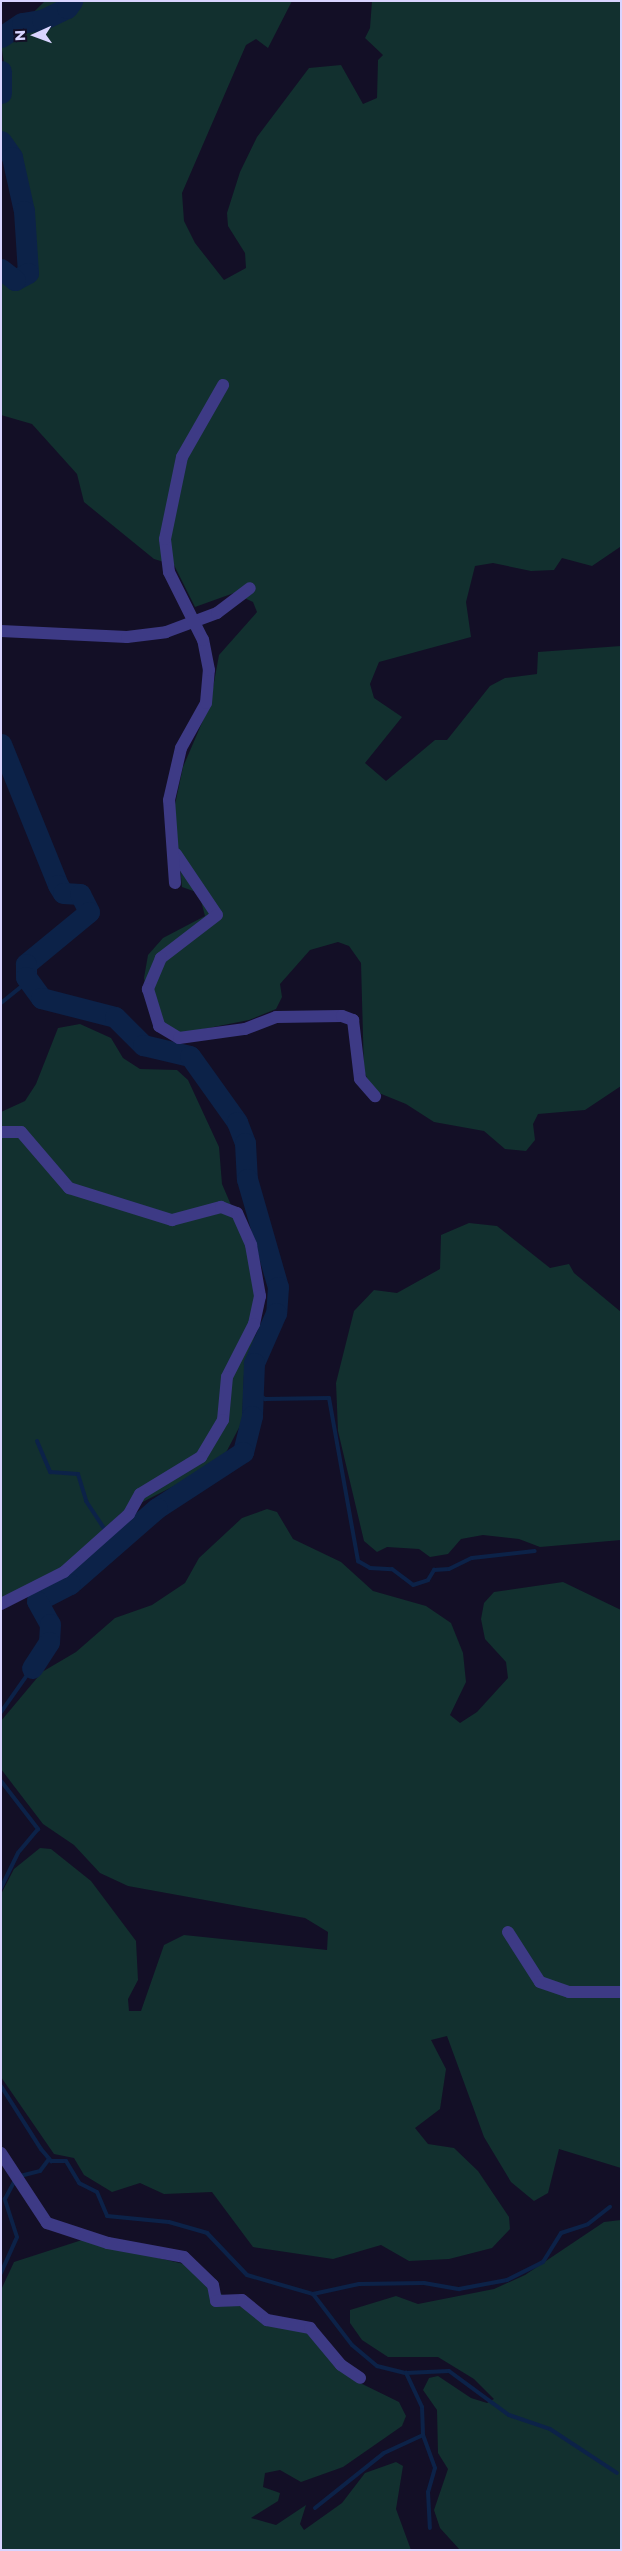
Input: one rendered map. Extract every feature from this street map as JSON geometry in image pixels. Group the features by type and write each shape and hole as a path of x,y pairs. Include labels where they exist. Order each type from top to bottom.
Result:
{"street":[{"path":"175,883 176,854 169,813 171,786 180,748 206,703 209,670 208,652 169,572 165,539 182,457 223,385"},
{"path":"1,632 127,636 195,623 250,588"},
{"path":"176,854 217,915 161,958 148,989 160,1026 179,1038 245,1029 276,1017 342,1016 353,1020 360,1080 375,1096"},
{"path":"1,1132 21,1132 69,1188 172,1220 230,1209 244,1221 260,1296 254,1324 229,1371 223,1420 201,1457 140,1494 130,1514 64,1572 1,1604"},
{"path":"508,1932 540,1982 568,1992 621,1992"},
{"path":"1,2153 47,2223 108,2243 184,2257 213,2285 216,2302 242,2300 267,2320 310,2328 340,2365 360,2378"}],"green space":[{"path":"45,1 292,1 268,48 256,39 246,45 182,193 184,221 195,243 224,280 246,268 245,253 228,226 227,213 240,172 257,137 309,68 341,65 363,104 377,98 378,60 383,55 365,38 370,28 372,1 621,1 620,547 592,566 562,558 554,570 531,571 493,563 475,566 466,602 471,637 379,662 370,684 374,698 402,717 365,763 386,781 435,740 447,740 490,686 505,678 537,674 538,652 621,646 621,1086 585,1110 538,1114 533,1124 535,1140 526,1151 505,1149 484,1131 434,1122 406,1104 374,1091 364,1072 361,963 349,946 338,942 310,950 280,984 282,997 276,1009 249,1020 178,1034 167,1028 148,1003 144,978 148,955 163,938 205,916 199,893 182,887 174,809 183,767 210,704 219,655 257,612 253,602 234,593 195,607 174,565 154,559 84,502 77,474 32,424 1,415 1,276 19,287 32,271 27,201 13,153 1,134 1,102 8,89 1,44"},
{"path":"80,1024 111,1038 123,1058 140,1069 177,1070 188,1080 219,1147 222,1184 240,1226 264,1305 244,1374 242,1422 221,1462 121,1513 67,1565 1,1598 1,1112 25,1101 36,1084 58,1028"},
{"path":"469,1223 497,1226 550,1268 569,1264 574,1273 621,1312 621,1540 540,1547 519,1539 483,1535 461,1539 448,1554 430,1557 419,1549 387,1547 377,1552 364,1541 338,1431 336,1383 354,1311 374,1290 397,1293 440,1269 441,1235"},
{"path":"267,1509 277,1512 293,1539 341,1562 373,1591 426,1606 451,1623 463,1653 466,1682 450,1715 460,1723 477,1712 508,1678 506,1662 485,1639 481,1619 484,1603 494,1592 563,1582 621,1610 621,2168 559,2149 548,2193 534,2201 511,2182 484,2137 447,2036 431,2040 446,2069 440,2109 415,2128 428,2144 454,2148 478,2171 509,2217 510,2229 492,2248 449,2259 409,2261 381,2245 333,2259 253,2247 212,2192 164,2194 140,2183 112,2192 84,2175 74,2158 54,2154 1,2077 1,1894 14,1869 40,1848 51,1849 91,1881 136,1941 138,1980 128,1999 129,2011 141,2011 164,1945 184,1935 327,1950 328,1932 305,1918 128,1886 100,1873 74,1845 43,1824 1,1769 1,1721 42,1672 76,1652 115,1618 152,1605 185,1583 199,1558 242,1518"},
{"path":"621,2220 621,2550 460,2550 440,2528 434,2510 448,2469 438,2453 437,2410 423,2390 429,2378 438,2376 471,2398 487,2403 494,2399 474,2379 438,2357 388,2357 362,2340 350,2323 350,2310 396,2296 418,2304 494,2289 525,2275 604,2222"},
{"path":"82,2240 184,2264 234,2304 307,2331 350,2378 399,2402 406,2416 402,2426 343,2467 301,2482 280,2470 265,2473 263,2487 280,2493 278,2501 251,2518 276,2525 306,2505 300,2524 304,2530 342,2503 365,2473 396,2462 403,2466 396,2509 411,2550 1,2550 1,2290 14,2262"}],"waterway":[{"path":"1,37 22,23 42,20 67,8 72,1"},
{"path":"1,71 1,93"},
{"path":"1,141 12,157 24,211 28,273 15,280 1,269"},
{"path":"1,744 58,885 63,893 80,894 89,912 26,964 26,977 41,998 115,1017 143,1045 190,1056 237,1122 245,1143 247,1179 278,1287 276,1313 254,1363 252,1416 243,1452 157,1508 70,1584 37,1601 50,1624 49,1642 32,1668"},
{"path":"1,1003 29,980"},
{"path":"251,1390 265,1399 329,1398 358,1561 370,1568 392,1569 413,1585 428,1580 434,1570 449,1569 472,1558 535,1551"},
{"path":"37,1441 50,1472 78,1474 86,1501 113,1542"},
{"path":"1,1712 32,1668"},
{"path":"1,1781 38,1829 18,1853 1,1888"},
{"path":"1,2086 41,2149 51,2161 66,2161 79,2183 97,2192 107,2216 169,2222 207,2233 247,2275 313,2294 359,2284 424,2283 459,2289 507,2280 543,2262 561,2233 588,2224 610,2207"},
{"path":"20,2176 40,2171 49,2159"},
{"path":"1,2273 17,2237 5,2199 15,2180"},
{"path":"313,2294 352,2345 377,2366 406,2373 449,2371 509,2415 550,2429 617,2473"},
{"path":"315,2508 384,2453 423,2435 422,2407 406,2373"},
{"path":"423,2435 435,2468 428,2492 430,2528"}]}
